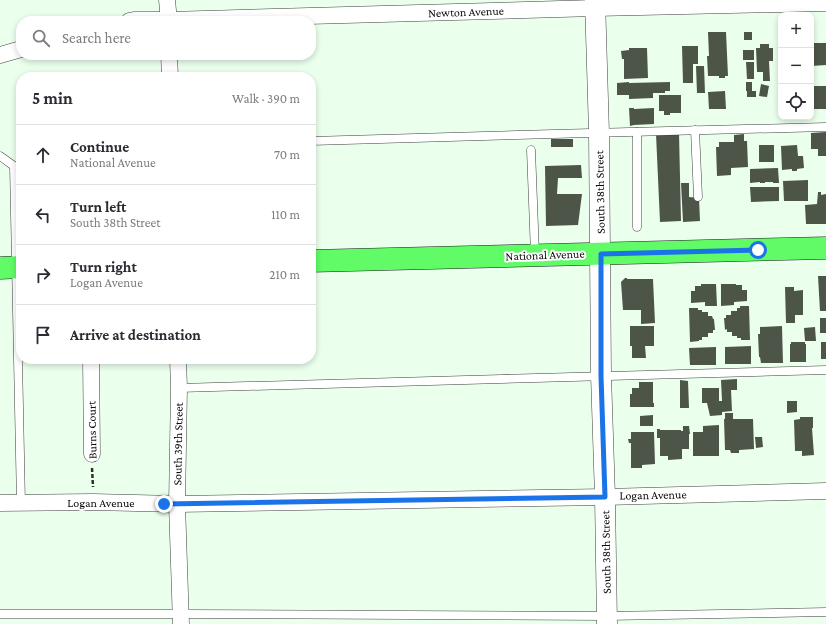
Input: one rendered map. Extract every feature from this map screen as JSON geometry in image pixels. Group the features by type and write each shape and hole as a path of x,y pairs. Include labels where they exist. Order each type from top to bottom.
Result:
{"main road":[{"name":"National Avenue","path":"316,261 826,248"}],"street":[{"path":"168,0 169,16"},
{"name":"Newton Avenue","path":"294,16 595,4 826,3"},
{"name":"South 38th Street","path":"595,4 599,133 601,376 607,620"},
{"path":"0,55 16,50"},
{"path":"169,60 170,72"},
{"name":"Burns Court","path":"91,364 92,454"},
{"name":"South 39th Street","path":"178,364 177,504 180,619"},
{"name":"Logan Avenue","path":"0,503 93,502 177,504 605,497 826,491"}],"lane":[{"path":"316,141 826,126"},
{"path":"695,130 698,197"},
{"path":"637,132 637,227"},
{"path":"531,150 535,255"},
{"path":"0,156 14,166 12,267 21,503"},
{"path":"179,388 826,370"},
{"path":"0,614 180,619 607,620 826,612"}],"path":[{"name":"Burns Court","path":"92,454 93,502"}],"building":[{"path":"708,32 726,32 728,76 725,76 725,78 719,78 719,76 708,76"},
{"path":"744,32 752,32 752,40 744,40"},
{"path":"814,43 826,43 826,65 814,66"},
{"path":"760,44 769,44 769,48 773,48 773,61 769,61 770,81 763,81 763,72 757,72 756,48 760,48"},
{"path":"682,46 698,46 698,64 693,64 693,83 683,83"},
{"path":"629,48 647,48 648,78 624,79 624,59 622,59 621,51 629,50"},
{"path":"743,50 754,50 754,60 743,60"},
{"path":"746,62 754,62 754,79 747,79"},
{"path":"696,66 704,66 705,93 697,93"},
{"path":"670,82 670,91 665,91 665,93 653,93 653,98 629,99 629,95 617,95 617,83"},
{"path":"746,82 752,82 752,91 756,91 756,97 747,97"},
{"path":"761,84 769,86 767,97 759,96"},
{"path":"814,86 826,86 826,109 814,109"},
{"path":"725,91 726,109 709,109 708,92"},
{"path":"659,95 681,95 681,113 670,113 670,115 664,115 664,111 659,111"},
{"path":"629,108 654,108 654,124 630,126"},
{"path":"826,132 826,156 818,156 818,149 811,149 811,133"},
{"path":"679,133 681,221 660,222 656,134"},
{"path":"744,134 744,141 747,141 748,167 731,168 731,175 717,176 716,147 719,147 719,142 734,142 734,135"},
{"path":"551,139 573,139 573,147 551,147"},
{"path":"759,145 774,145 774,162 759,162"},
{"path":"797,145 798,156 803,156 804,168 797,169 797,171 792,171 792,169 782,170 781,146"},
{"path":"581,165 582,178 558,178 557,194 582,194 578,225 546,226 545,166"},
{"path":"778,168 779,183 750,183 750,169"},
{"path":"808,180 808,201 784,201 783,181"},
{"path":"681,183 689,183 689,197 699,198 700,221 683,222"},
{"path":"750,187 779,187 779,201 751,202"},
{"path":"818,192 821,192 821,195 826,194 826,224 806,224 805,205 817,204"},
{"path":"818,276 826,276 826,311 820,311"},
{"path":"625,278 653,279 655,323 641,324 641,310 623,310 621,282"},
{"path":"701,284 716,284 717,306 705,306 705,302 691,303 691,291 695,291 695,286 701,286"},
{"path":"721,284 742,285 742,290 747,290 747,301 734,302 734,305 721,306"},
{"path":"785,287 794,287 794,291 803,290 803,315 795,315 795,323 786,323"},
{"path":"740,306 749,306 750,340 741,340 741,338 737,338 737,336 732,336 732,332 727,332 727,329 725,330 724,318 726,318 726,315 731,315 731,311 737,311 737,308 740,308"},
{"path":"689,308 698,308 698,310 702,310 702,312 708,312 708,316 712,316 714,319 715,330 713,330 713,333 708,333 708,337 702,337 702,340 690,342"},
{"path":"820,318 826,318 826,333 820,333"},
{"path":"630,326 654,326 654,346 645,346 646,358 632,358 632,346 630,346"},
{"path":"782,326 783,363 761,363 759,357 758,334 760,334 760,327"},
{"path":"815,327 816,341 805,341 804,328"},
{"path":"791,342 805,342 806,362 790,362"},
{"path":"821,342 826,342 826,359 821,359"},
{"path":"751,346 751,364 725,364 725,347"},
{"path":"716,347 716,365 690,365 689,348"},
{"path":"737,379 737,390 731,390 732,411 722,412 722,415 710,416 707,403 702,403 702,388 719,388 719,401 722,401 721,380"},
{"path":"680,380 688,381 689,408 680,408"},
{"path":"639,382 653,382 654,407 630,407 630,394 632,394 632,388 639,388"},
{"path":"787,401 797,401 797,412 787,413"},
{"path":"725,413 733,413 733,419 753,419 754,449 739,450 739,453 731,453 730,450 725,450"},
{"path":"653,415 653,426 640,426 640,416"},
{"path":"800,417 813,417 812,428 814,455 802,456 802,451 795,451 794,420 800,419"},
{"path":"719,425 719,456 693,456 693,432 703,432 703,426"},
{"path":"683,426 689,426 690,434 689,449 682,449 682,459 668,460 668,456 660,456 660,438 657,438 657,429 683,431"},
{"path":"631,432 654,432 655,464 642,465 642,468 631,468 631,443 629,443 628,439 631,439"},
{"path":"755,437 762,437 763,447 756,448"}],"route":[{"path":"164,504 605,497 601,376 601,254 758,250"}]}
